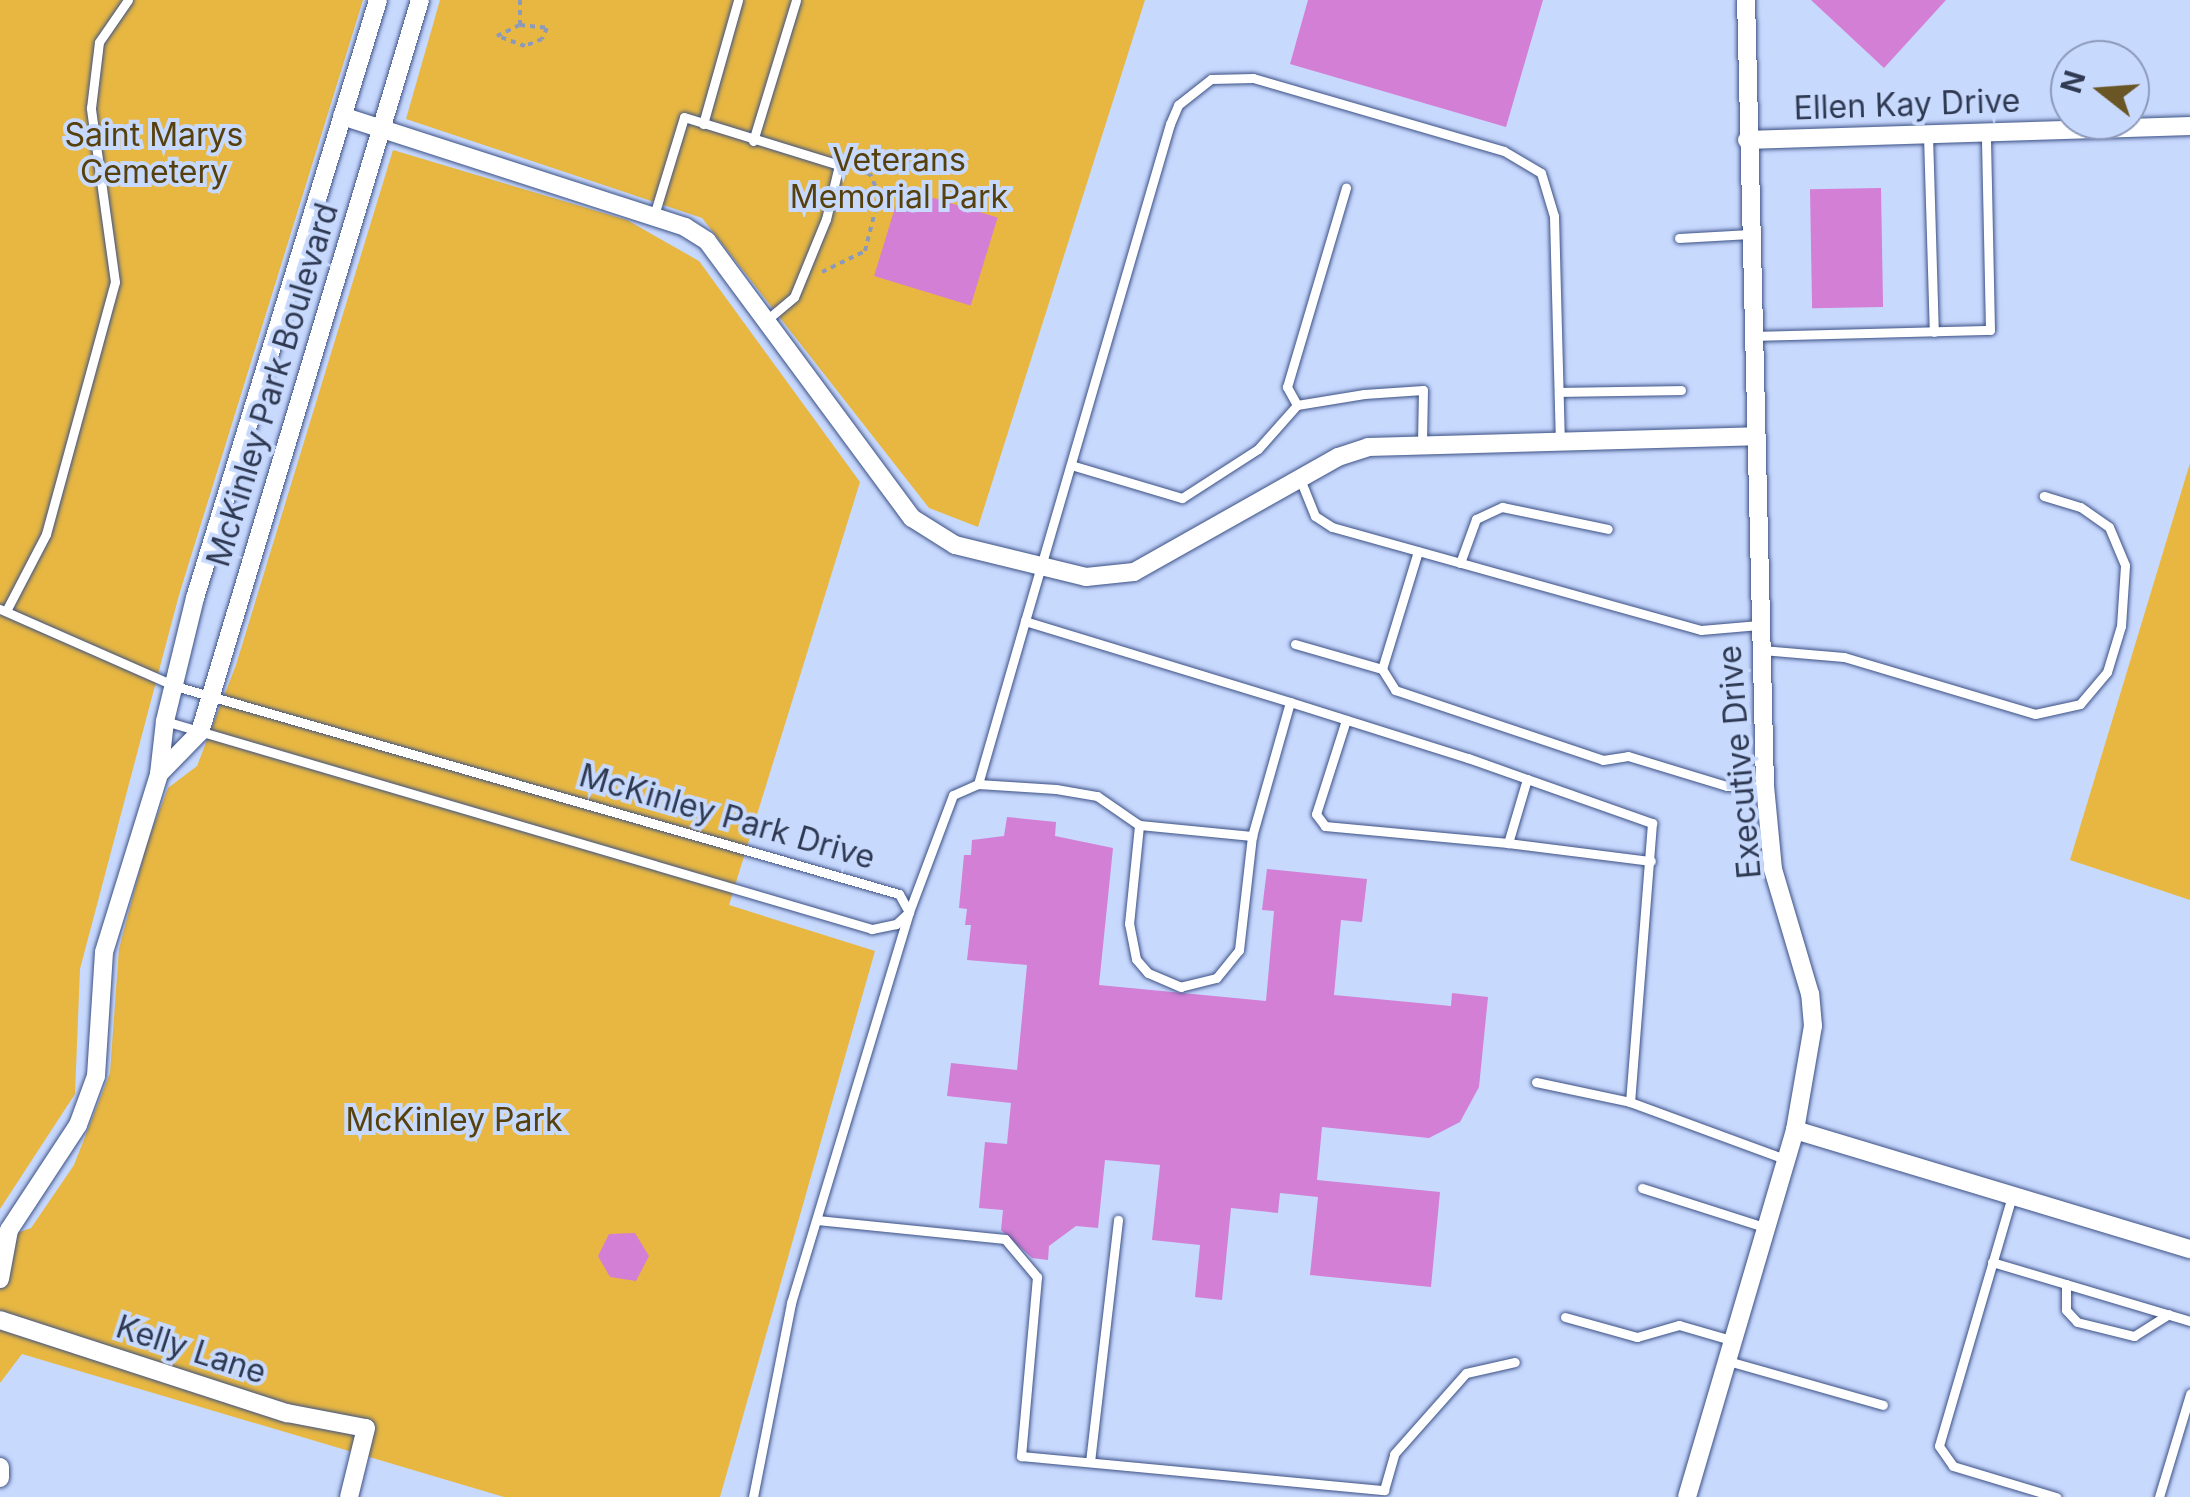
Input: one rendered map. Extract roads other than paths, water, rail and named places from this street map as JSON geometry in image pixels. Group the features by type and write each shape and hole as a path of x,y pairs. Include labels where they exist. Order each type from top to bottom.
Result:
{"street":[{"name":"McKinley Park Boulevard","path":"0,1280 5,1229 78,1125 96,1076 104,952 159,774 165,721 196,598 378,0"},
{"name":"McKinley Park Boulevard","path":"159,774 200,732 420,0"},
{"name":"Executive Drive","path":"1687,1497 1795,1130 1813,1026 1810,994 1772,869 1765,786 1746,0"},
{"path":"342,116 655,212 707,241 912,518 956,544 1042,567 1108,578 1134,572 1300,480 1368,448 1422,442 1756,436"},
{"name":"Ellen Kay Drive","path":"1747,140 2190,126"},
{"path":"1795,1130 2190,1248"},
{"name":"Kelly Lane","path":"0,1320 288,1412 366,1428 349,1497"},
{"path":"0,1468 0,1478"}],"lane":[{"path":"3,610 46,534 115,282 91,108 99,42 128,0"},
{"path":"703,124 738,0"},
{"path":"753,140 796,0"},
{"path":"978,784 1170,124 1192,89 1232,75 1526,160 1550,190 1554,216 1560,439"},
{"path":"655,212 684,117 839,166 794,297 766,322"},
{"path":"1753,336 1990,330 1986,133"},
{"path":"1928,135 1934,332"},
{"path":"1297,405 1287,387 1346,188"},
{"path":"1679,238 1750,234"},
{"path":"1071,465 1182,498 1258,449 1297,405 1422,390 1422,442"},
{"path":"1559,392 1681,390"},
{"path":"1300,480 1315,516 1332,527 1702,630 1759,624"},
{"path":"1760,650 1844,658 2035,714 2080,704 2107,672 2121,626 2125,566 2110,527 2080,507 2044,496"},
{"path":"1460,563 1476,519 1502,506 1608,530"},
{"path":"1382,670 1418,551"},
{"name":"McKinley Park Drive","path":"3,610 175,686 899,894 909,912 896,924 872,928 165,721"},
{"path":"1025,621 1290,702 1652,822 1630,1102"},
{"path":"1295,644 1382,670 1395,690 1603,760 1628,756 1727,786 1765,786"},
{"path":"1138,825 1130,942 1148,973 1181,986 1216,978 1238,950 1252,836 1290,702"},
{"path":"1346,720 1316,814 1325,826 1651,861"},
{"path":"1508,843 1527,778"},
{"path":"753,1497 791,1303 909,912 954,795 978,784 1097,796 1138,825 1252,836"},
{"path":"1536,1082 1630,1102 1786,1160"},
{"path":"1642,1188 1767,1228"},
{"path":"2012,1196 1939,1436 1941,1455 1954,1466 2056,1497"},
{"path":"817,1220 1005,1239 1037,1277 1021,1456 1384,1490 1394,1454 1466,1373 1515,1362"},
{"path":"1090,1462 1118,1220"},
{"path":"1992,1262 2190,1321"},
{"path":"2066,1284 2066,1310 2078,1322 2134,1336 2169,1314"},
{"path":"1565,1318 1637,1337 1678,1325 1734,1340"},
{"path":"1728,1361 1882,1404"},
{"path":"2158,1497 2190,1394"}],"park label":[{"name":"Saint Marys Cemetery","path":"154,154"},
{"name":"Veterans Memorial Park","path":"899,180"},
{"name":"McKinley Park","path":"454,1120"}]}
